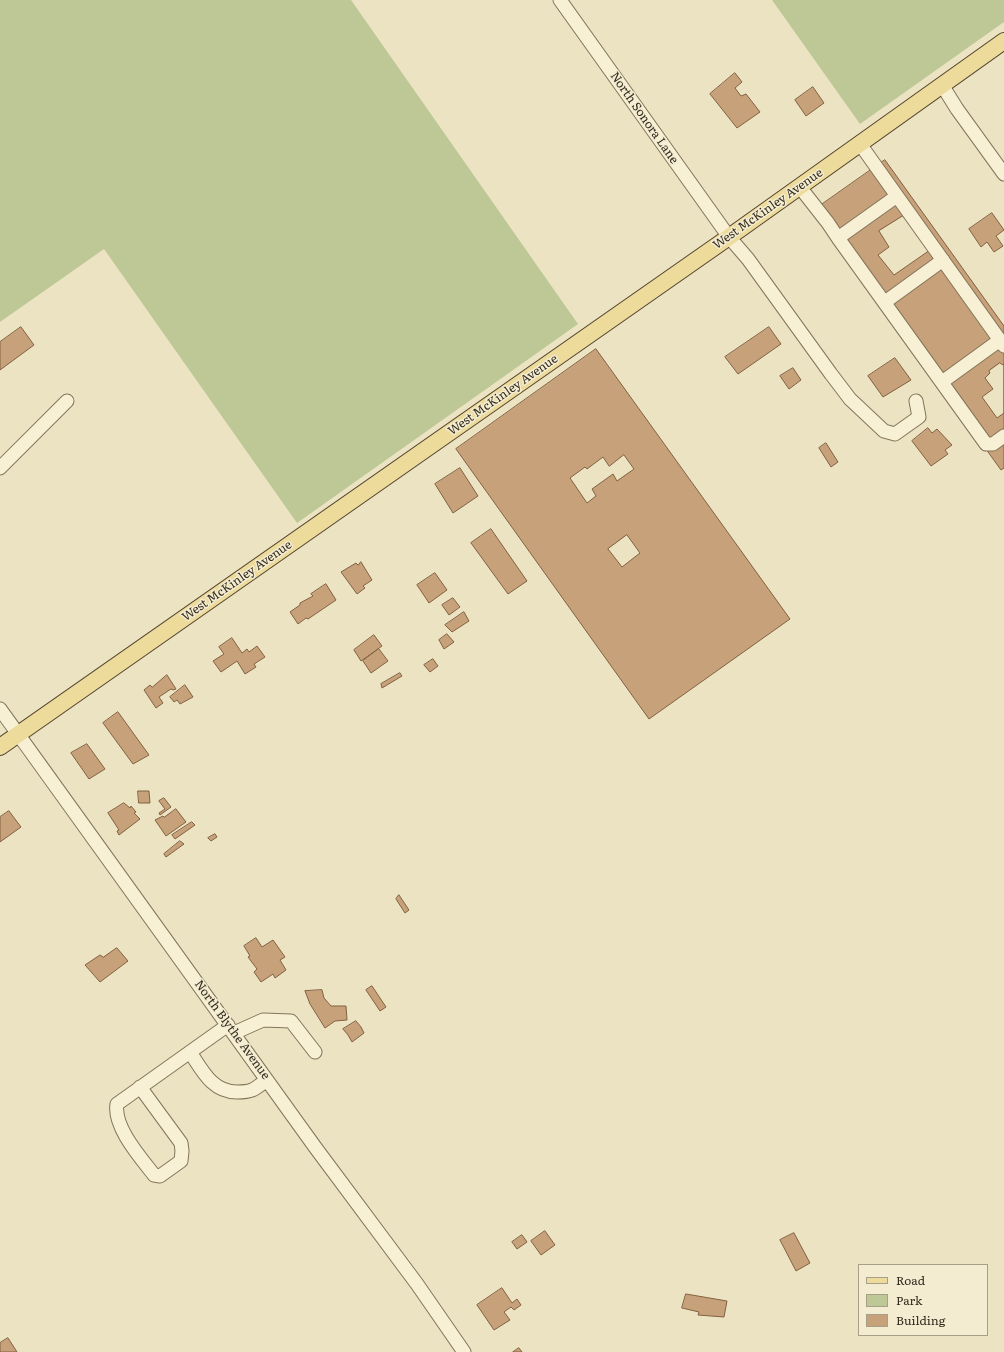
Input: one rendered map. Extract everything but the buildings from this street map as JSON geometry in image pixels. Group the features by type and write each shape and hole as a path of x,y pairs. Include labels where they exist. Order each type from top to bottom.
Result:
{"main road":[{"name":"West McKinley Avenue","path":"0,747 728,237 1004,41"}],"street":[{"name":"North Sonora Lane","path":"560,0 728,237 748,259 830,374 850,399 884,431 895,434 919,417 916,401"},
{"path":"942,85 957,109 1004,174"},
{"path":"860,144 1002,343 942,382"},
{"path":"799,186 828,223 986,444 993,444 1004,436"},
{"path":"838,238 897,196"},
{"path":"885,302 943,260"},
{"path":"0,468 67,401"},
{"name":"North Blythe Avenue","path":"0,709 19,733 267,1080 417,1284 463,1352"},
{"path":"140,1088 181,1143 181,1161 160,1176 154,1175 122,1130 116,1111 117,1104 190,1052 231,1029 263,1020 291,1021 315,1052"},
{"path":"190,1052 210,1081 221,1089 231,1092 245,1092 252,1090 267,1080"}],"green space":[{"path":"0,0 351,0 578,324 297,523 104,249 0,322"},
{"path":"772,0 1004,0 1004,22 860,124"}]}
